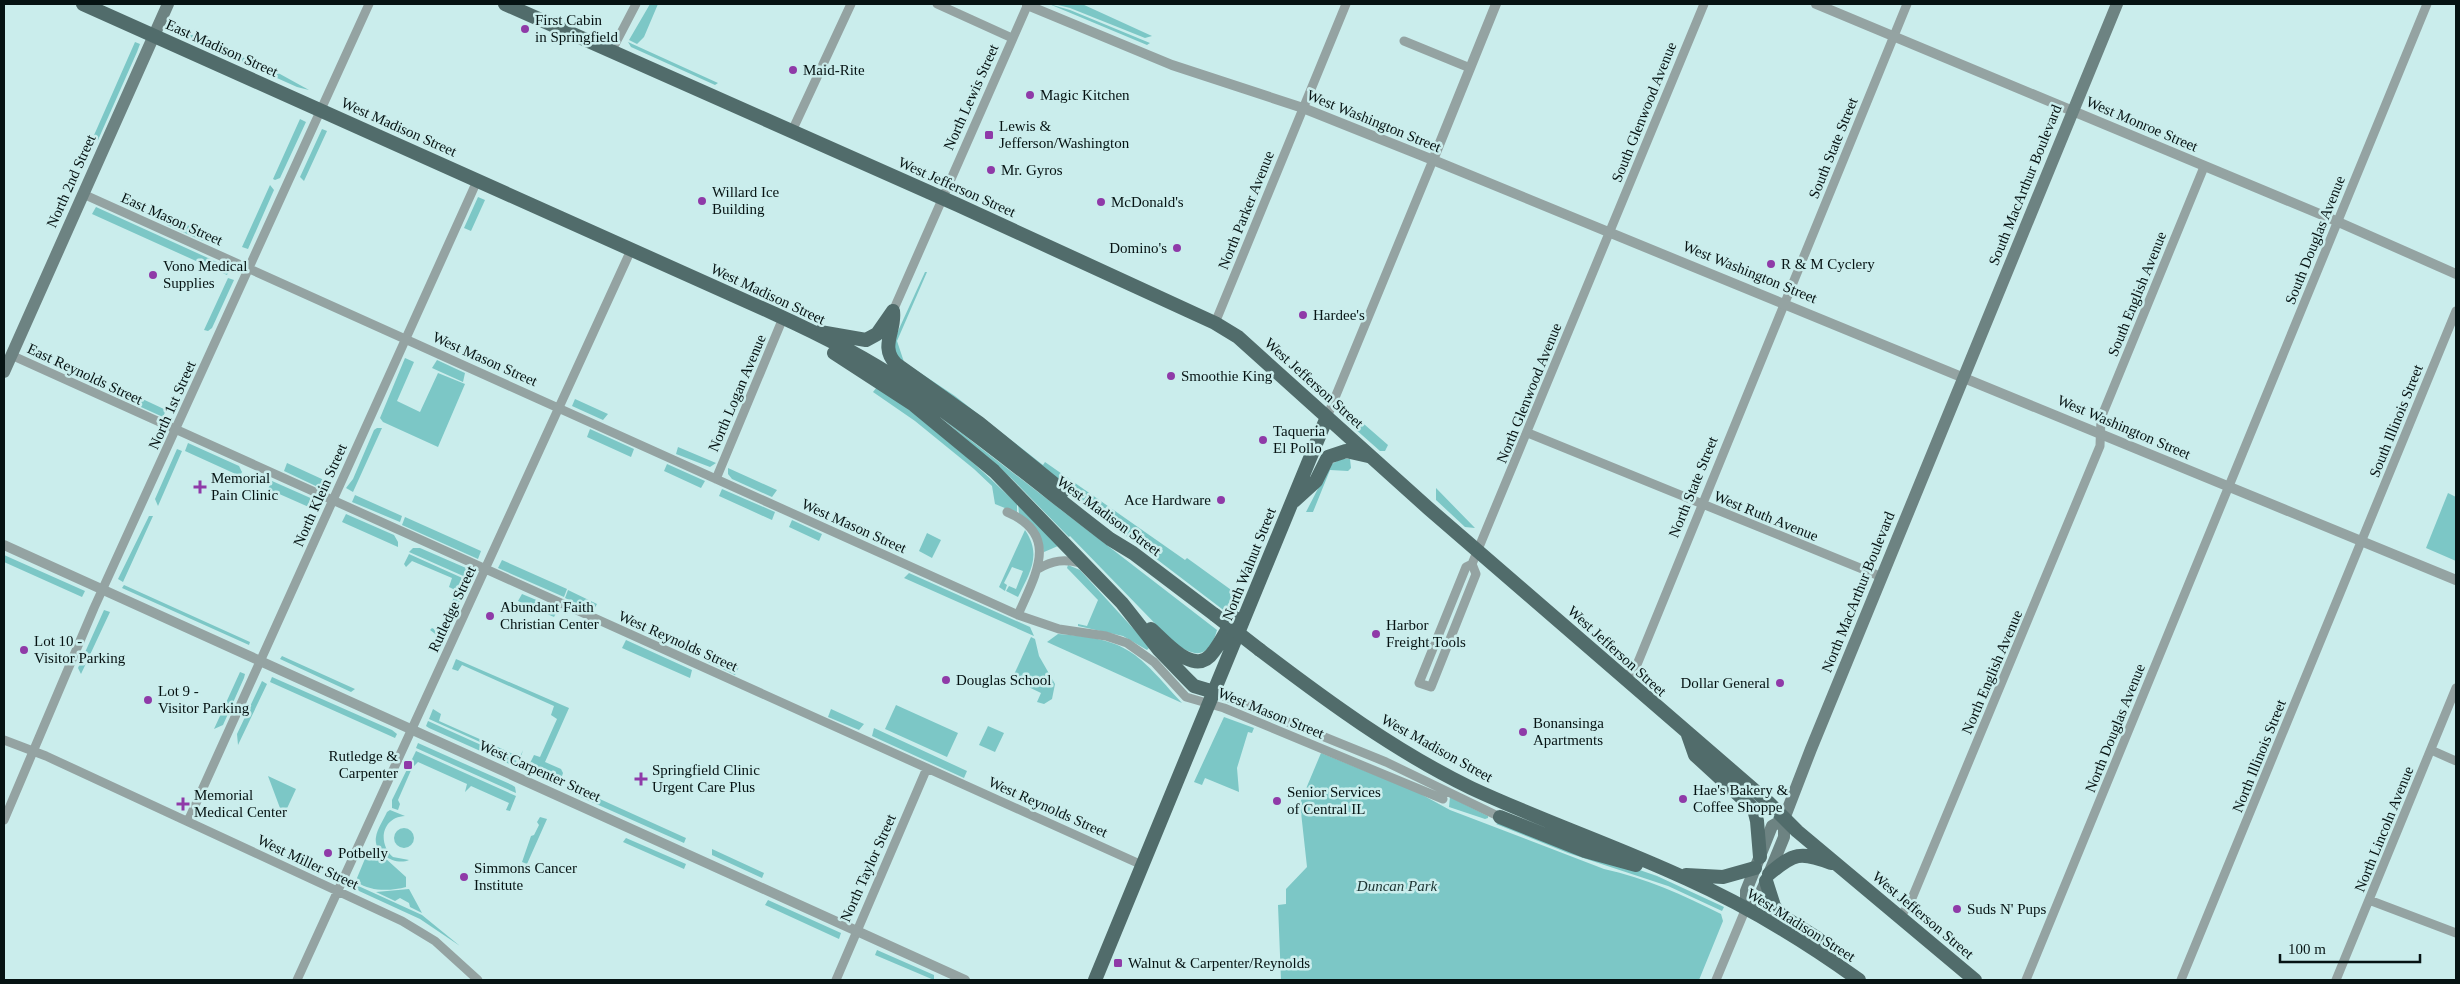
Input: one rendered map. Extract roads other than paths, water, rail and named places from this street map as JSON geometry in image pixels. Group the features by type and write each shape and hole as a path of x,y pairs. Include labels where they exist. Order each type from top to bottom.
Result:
{"main road":[{"name":"East Madison Street","path":"84,4 321,110"},
{"name":"North 2nd Street","path":"4,372 168,4"},
{"name":"West Jefferson Street","path":"505,4 942,198 1215,323 1247,344 1624,679 1768,802 1784,819 1975,980"},
{"name":"South MacArthur Boulevard","path":"1964,378 2117,4"},
{"name":"West Madison Street","path":"321,110 783,318 901,382 1110,539 1133,553 1332,704 1414,757 1470,787 1677,875 1746,908 1794,936 1855,977"},
{"path":"807,330 866,340 877,334 893,311"},
{"path":"893,311 895,322 887,345 890,356 896,364 979,423 1081,507 1133,553"},
{"path":"807,330 820,345 914,405 967,447 1019,495 1122,603 1182,657 1198,661 1211,656 1233,619 1251,601"},
{"name":"North MacArthur Boulevard","path":"1746,908 1758,899 1768,877 1784,837 1784,819 1964,378"},
{"name":"North Walnut Street","path":"1095,980 1327,417"},
{"path":"1291,504 1316,481 1328,457 1346,451 1371,456"},
{"path":"1122,603 1159,650 1194,686 1212,697"},
{"path":"1500,817 1584,851 1677,875 1723,877 1757,862 1757,821 1754,809 1695,755 1688,735"},
{"name":"North MacArthur Boulevard","path":"1746,908 1746,891 1772,826 1784,819"},
{"path":"1838,866 1812,857 1796,855 1791,856 1768,877 1774,906 1782,916 1817,938 1835,954 1855,977"}],"street":[{"name":"North 1st Street","path":"4,820 32,750 103,589 369,4"},
{"path":"612,52 636,4"},
{"path":"792,131 851,4"},
{"path":"937,4 1012,38"},
{"name":"North Parker Avenue","path":"1215,323 1346,4"},
{"path":"1433,160 1496,4"},
{"name":"South Glenwood Avenue","path":"1611,232 1704,4"},
{"name":"West Monroe Street","path":"1816,4 2338,222 2456,274"},
{"name":"South State Street","path":"1784,303 1907,4"},
{"name":"South Douglas Avenue","path":"2229,487 2427,4"},
{"name":"North Lewis Street","path":"893,311 1027,5"},
{"name":"West Washington Street","path":"1027,5 1172,65 1303,108 1433,160 2456,580"},
{"path":"1404,41 1470,68"},
{"name":"North Walnut Street","path":"1327,417 1433,160"},
{"name":"South English Avenue","path":"2099,434 2100,418 2204,167"},
{"name":"North Klein Street","path":"188,821 477,181"},
{"name":"East Mason Street","path":"83,194 249,269"},
{"name":"North Glenwood Avenue","path":"1472,564 1476,574 1431,687 1419,682 1466,567 1472,564 1528,433 1611,232"},
{"name":"Rutledge Street","path":"297,980 631,250"},
{"name":"West Mason Street","path":"249,269 1018,614 1070,632 1106,636 1127,643 1154,662 1186,697 1212,697 1386,762 1500,817"},
{"name":"North State Street","path":"1624,679 1636,667 1784,303"},
{"name":"South Illinois Street","path":"2362,542 2456,311"},
{"name":"North Logan Avenue","path":"716,479 783,318"},
{"name":"East Reynolds Street","path":"11,355 176,430"},
{"name":"West Reynolds Street","path":"176,430 1142,865"},
{"name":"West Ruth Avenue","path":"1528,433 1882,578"},
{"name":"North English Avenue","path":"1900,918 1910,903 2084,486 2100,446 2099,434"},
{"name":"North Douglas Avenue","path":"2026,980 2229,487"},
{"path":"1007,512 1016,516 1033,531 1040,548 1038,569 1018,614"},
{"name":"North Illinois Street","path":"2181,980 2362,542"},
{"name":"West Carpenter Street","path":"4,545 965,980"},
{"path":"1038,569 1049,563 1063,560 1084,564"},
{"name":"North Lincoln Avenue","path":"2336,980 2456,688"},
{"name":"West Mason Street","path":"1212,697 1443,799"},
{"name":"West Miller Street","path":"4,740 32,750 188,821 416,928 441,946 478,980"},
{"path":"2431,750 2456,761"},
{"name":"North Taylor Street","path":"836,980 927,768"},
{"path":"2369,900 2456,933"},
{"name":"North MacArthur Boulevard","path":"1716,980 1746,908"}],"place":[{"name":"First Cabin in Springfield","path":"525,29"},
{"name":"Maid-Rite","path":"793,70"},
{"name":"Magic Kitchen","path":"1030,95"},
{"name":"Lewis & Jefferson/Washington","path":"989,135"},
{"name":"Mr. Gyros","path":"991,170"},
{"name":"Willard Ice Building","path":"702,201"},
{"name":"McDonald's","path":"1101,202"},
{"name":"Domino's","path":"1177,248"},
{"name":"R & M Cyclery","path":"1771,264"},
{"name":"Vono Medical Supplies","path":"153,275"},
{"name":"Hardee's","path":"1303,315"},
{"name":"Smoothie King","path":"1171,376"},
{"name":"Taqueria El Pollo","path":"1263,440"},
{"name":"Memorial Pain Clinic","path":"200,487"},
{"name":"Ace Hardware","path":"1221,500"},
{"name":"Abundant Faith Christian Center","path":"490,616"},
{"name":"Harbor Freight Tools","path":"1376,634"},
{"name":"Lot 10 - Visitor Parking","path":"24,650"},
{"name":"Douglas School","path":"946,680"},
{"name":"Dollar General","path":"1780,683"},
{"name":"Lot 9 - Visitor Parking","path":"148,700"},
{"name":"Bonansinga Apartments","path":"1523,732"},
{"name":"Rutledge & Carpenter","path":"408,765"},
{"name":"Springfield Clinic Urgent Care Plus","path":"641,779"},
{"name":"Hae's Bakery & Coffee Shoppe","path":"1683,799"},
{"name":"Senior Services of Central IL","path":"1277,801"},
{"name":"Memorial Medical Center","path":"183,804"},
{"name":"Potbelly","path":"328,853"},
{"name":"Simmons Cancer Institute","path":"464,877"},
{"name":"Suds N' Pups","path":"1957,909"},
{"name":"Walnut & Carpenter/Reynolds","path":"1118,963"}],"park label":[{"name":"Duncan Park","path":"1397,886"}]}
